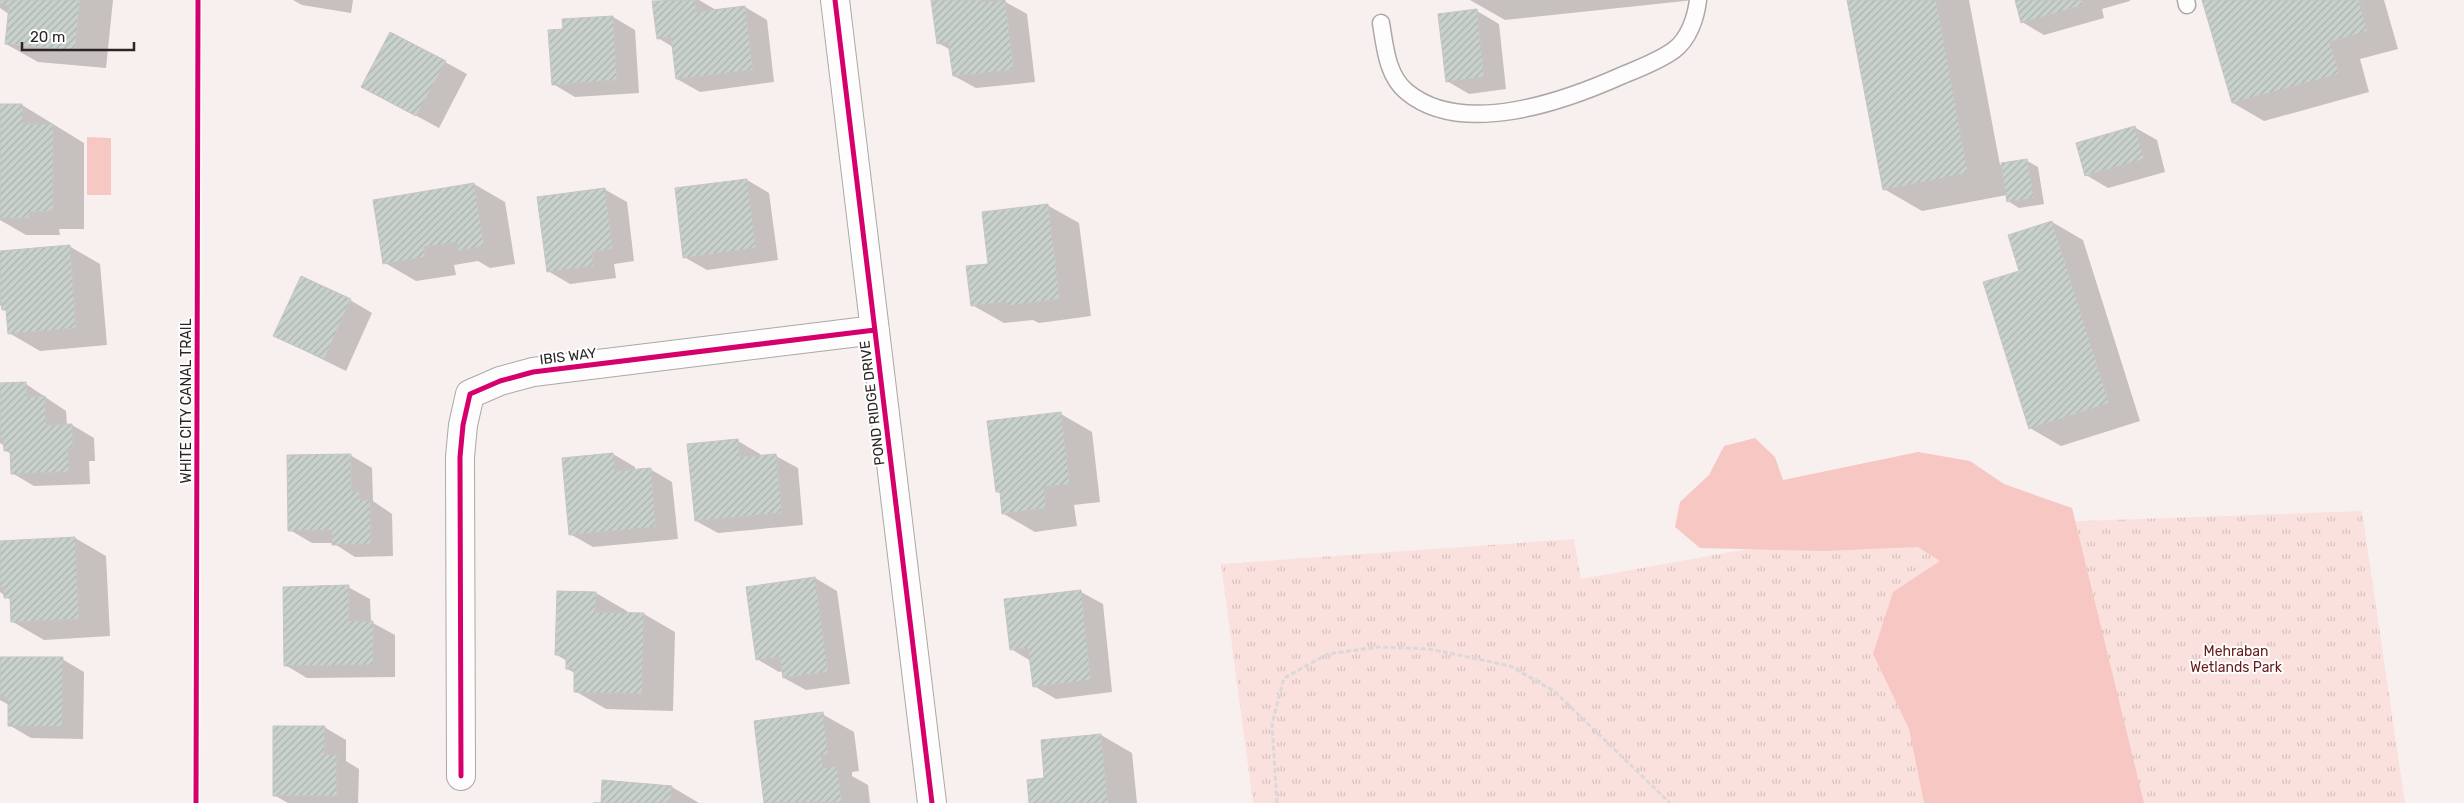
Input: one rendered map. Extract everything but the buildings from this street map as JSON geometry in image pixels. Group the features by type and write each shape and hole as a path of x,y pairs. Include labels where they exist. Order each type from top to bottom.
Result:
{"street":[{"name":"POND RIDGE DRIVE","path":"835,0 932,803"},
{"name":"IBIS WAY","path":"461,776 460,457 463,425 470,394 500,381 533,372 875,330"}],"lane":[{"path":"1381,23 1392,72 1405,91 1431,106 1446,111 1472,114 1506,111 1572,96 1652,63 1676,49 1696,16 1698,0"}],"path":[{"path":"1278,803 1272,724 1284,678 1328,654 1379,647 1430,648 1510,666 1554,691 1670,803"}],"green space":[{"name":"Mehraban Wetlands Park","path":"2362,511 2405,803 1253,803 1221,564 1574,539 1581,579 1859,529"}],"shaded area":[{"path":"87,137 111,138 111,195 87,195"},
{"path":"1755,438 1775,457 1783,480 1918,452 1970,461 2004,484 2072,508 2144,803 1924,803 1909,729 1873,654 1893,592 1940,561 1918,547 1824,551 1700,548 1675,527 1680,502 1709,475 1724,446"}],"cycle path":[{"name":"WHITE CITY CANAL TRAIL","path":"196,803 198,0"},
{"path":"835,0 932,803"},
{"path":"461,776 460,457 463,425 470,394 500,381 533,372 875,330"}]}
